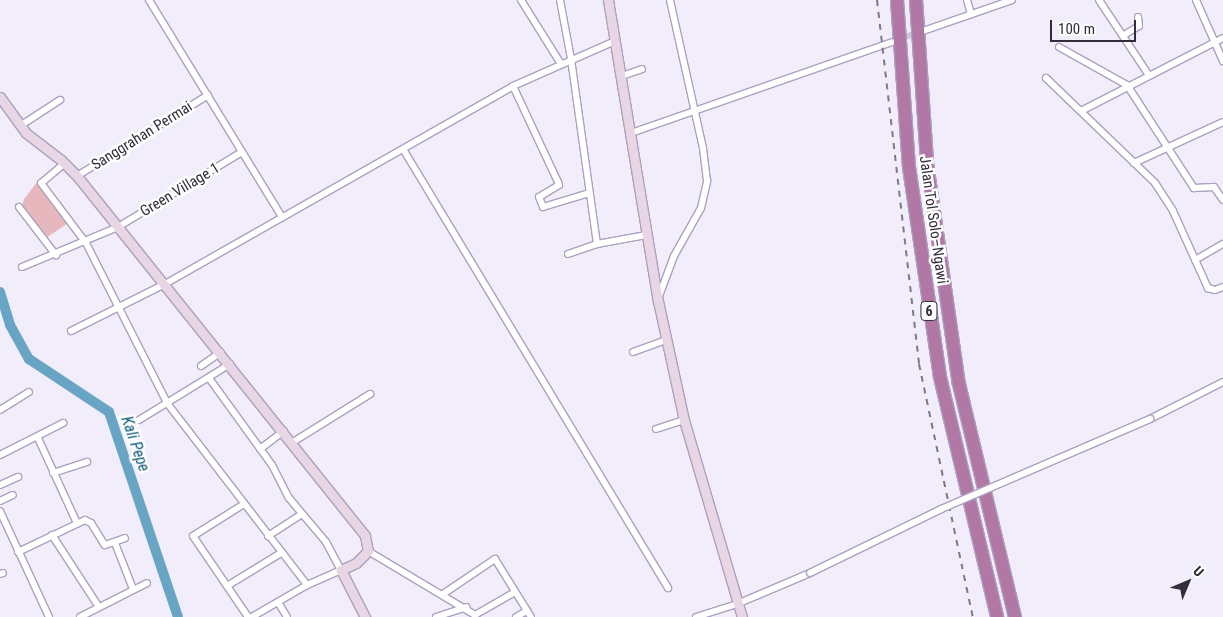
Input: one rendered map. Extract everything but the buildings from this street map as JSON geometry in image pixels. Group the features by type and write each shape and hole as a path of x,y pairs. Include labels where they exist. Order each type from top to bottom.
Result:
{"highway":[{"name":"Jalan Tol Solo–Ngawi","path":"897,0 909,167 940,377 997,617"},
{"name":"Jalan Tol Solo–Ngawi","path":"916,0 927,163 956,365 1015,617"}],"street":[{"path":"149,0 282,217"},
{"path":"521,0 561,64"},
{"path":"560,0 571,59 597,244"},
{"path":"608,0 622,76 646,235 666,340 684,420 742,617"},
{"path":"658,301 674,256 700,208 707,181 695,110 670,0"},
{"path":"967,0 971,14"},
{"path":"923,31 1012,0"},
{"path":"1099,0 1148,74"},
{"path":"1196,0 1223,61"},
{"path":"1124,36 1139,26 1138,17"},
{"path":"1081,111 1148,74 1223,38"},
{"path":"71,331 165,284 513,86 615,41"},
{"path":"631,133 892,42"},
{"path":"1059,47 1127,85 1195,189 1214,187 1223,200"},
{"path":"622,76 642,69"},
{"path":"1046,78 1158,186 1208,288 1215,290 1223,286"},
{"path":"513,86 559,185 539,196 543,207 589,193"},
{"name":"Sanggrahan Permai","path":"77,176 208,95"},
{"path":"0,97 20,126 65,163 77,176 221,352 365,536 368,551 466,607 476,616 516,592"},
{"path":"20,126 60,100"},
{"path":"1134,163 1223,122"},
{"path":"403,149 668,588"},
{"name":"Green Village 1","path":"22,268 86,243 118,227 242,152"},
{"path":"65,163 41,183 86,243 167,403 306,585"},
{"path":"20,207 56,255"},
{"path":"568,254 597,244 646,235"},
{"path":"1195,260 1223,244"},
{"path":"633,352 666,340"},
{"path":"201,366 221,352"},
{"path":"139,420 230,364"},
{"path":"209,378 260,449 302,514 326,542 365,617"},
{"path":"696,617 737,604 810,573 949,505 1150,419 1223,382"},
{"path":"0,410 29,392"},
{"path":"293,442 370,394"},
{"path":"656,429 684,420"},
{"path":"1,453 38,438 63,423"},
{"path":"260,449 284,431"},
{"path":"38,438 77,523"},
{"path":"53,473 86,462"},
{"path":"0,485 18,477"},
{"path":"0,501 14,495"},
{"path":"244,504 193,536 248,617"},
{"path":"0,512 49,617"},
{"path":"268,536 302,514"},
{"path":"18,552 77,523 89,520 103,544 107,546 125,538"},
{"path":"52,535 99,607"},
{"path":"115,543 134,589"},
{"path":"252,617 306,585 356,563 368,551"},
{"path":"227,586 281,553"},
{"path":"443,594 495,559 531,617"},
{"path":"80,617 147,583"},
{"path":"278,602 287,617"},
{"path":"436,617 466,607"},
{"path":"516,617 527,610"}],"shaded area":[{"path":"37,182 68,223 46,238 22,207 24,199"}],"waterway":[{"name":"Kali Pepe","path":"0,292 10,325 29,359 109,412 178,617"}],"tunnel":[{"path":"898,40 919,32"}],"railway":[{"path":"877,0 919,364 973,617"}]}
